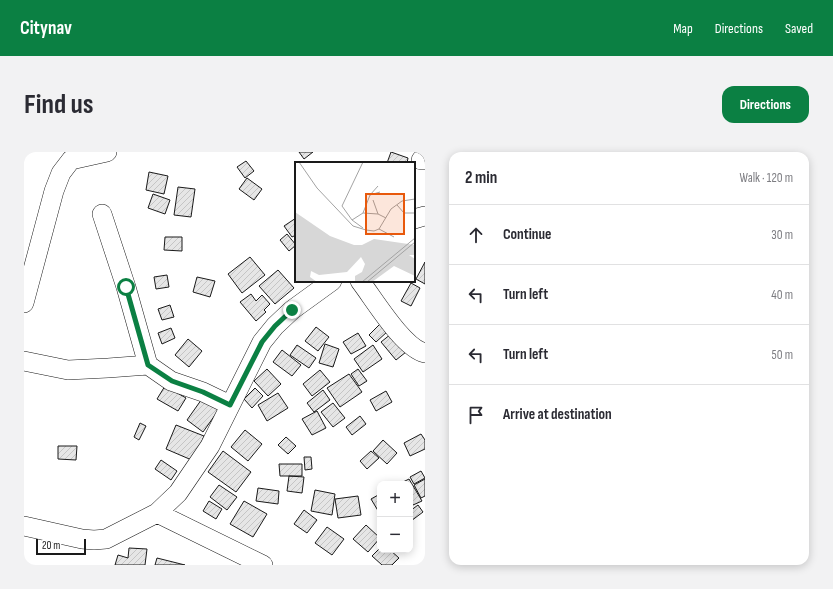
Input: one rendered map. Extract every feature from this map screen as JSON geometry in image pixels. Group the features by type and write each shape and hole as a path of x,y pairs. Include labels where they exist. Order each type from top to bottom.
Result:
{"street":[{"path":"24,303 54,191 61,173 71,156 107,152"},
{"path":"102,214 126,287 148,365"},
{"path":"415,219 425,216"},
{"path":"24,526 82,539 106,539 158,514 178,493 210,446 262,342 275,326 292,310 331,282"},
{"path":"361,282 402,338 420,352 425,352"},
{"path":"24,361 68,370 148,365 172,381 203,392 230,405"},
{"path":"158,514 263,565"}],"building":[{"path":"299,152 313,152 304,159"},
{"path":"391,152 408,158 407,162 387,162"},
{"path":"246,161 254,171 245,178 237,167"},
{"path":"149,172 168,176 164,194 146,190"},
{"path":"247,178 262,189 254,200 239,189"},
{"path":"178,187 195,189 191,217 174,215"},
{"path":"153,194 170,200 165,214 148,208"},
{"path":"295,219 295,236 292,237 284,226"},
{"path":"287,234 295,246 289,251 280,240"},
{"path":"165,237 182,237 182,251 164,250"},
{"path":"250,257 265,275 242,293 228,274"},
{"path":"425,262 425,284 416,279"},
{"path":"278,270 294,288 275,304 259,286"},
{"path":"167,275 169,287 156,289 154,277"},
{"path":"197,277 215,281 210,297 193,292"},
{"path":"411,283 420,288 411,306 401,301"},
{"path":"251,294 256,301 262,295 270,304 264,310 266,312 256,321 240,302"},
{"path":"170,305 174,317 162,320 158,309"},
{"path":"381,323 388,331 376,342 369,335"},
{"path":"316,327 329,337 318,351 305,341"},
{"path":"171,328 175,338 162,344 158,333"},
{"path":"358,333 366,346 351,354 343,342"},
{"path":"391,334 406,352 396,360 381,342"},
{"path":"188,339 202,351 189,367 175,355"},
{"path":"325,344 339,349 333,367 319,363"},
{"path":"297,345 316,358 309,368 290,355"},
{"path":"373,345 382,359 363,372 354,359"},
{"path":"282,350 301,365 292,376 273,362"},
{"path":"267,369 281,384 268,396 254,381"},
{"path":"358,369 367,381 359,386 351,374"},
{"path":"320,370 330,382 312,396 303,384"},
{"path":"349,374 362,392 340,407 327,388"},
{"path":"165,386 186,398 178,411 157,399"},
{"path":"255,388 263,396 252,408 244,399"},
{"path":"323,390 330,400 314,412 307,403"},
{"path":"386,391 392,402 376,411 370,400"},
{"path":"278,393 288,408 267,421 258,405"},
{"path":"204,396 220,408 203,432 187,420"},
{"path":"333,403 345,418 333,427 321,412"},
{"path":"317,411 326,428 312,435 302,419"},
{"path":"360,416 366,424 352,435 346,427"},
{"path":"140,423 146,426 139,440 134,437"},
{"path":"176,425 204,436 194,461 166,449"},
{"path":"245,430 262,444 248,461 231,447"},
{"path":"421,434 425,440 425,449 410,456 404,443"},
{"path":"286,437 296,446 288,454 278,445"},
{"path":"383,440 397,453 387,464 373,451"},
{"path":"58,446 77,446 76,460 58,459"},
{"path":"223,451 251,472 236,492 208,472"},
{"path":"371,451 379,458 367,469 360,461"},
{"path":"304,457 311,457 312,469 305,470"},
{"path":"161,460 177,471 171,480 155,469"},
{"path":"279,464 302,464 302,476 280,476"},
{"path":"421,471 425,478 414,484 410,477"},
{"path":"289,476 304,477 302,493 287,491"},
{"path":"425,479 425,496 421,498 414,485"},
{"path":"219,485 237,497 227,510 210,497"},
{"path":"413,486 422,501 413,505"},
{"path":"258,488 279,491 278,504 256,501"},
{"path":"315,490 335,494 332,515 311,511"},
{"path":"358,496 361,515 338,518 335,499"},
{"path":"377,496 377,509 371,499"},
{"path":"209,501 222,509 216,519 203,511"},
{"path":"244,501 267,514 253,537 230,524"},
{"path":"418,505 423,512 413,520 413,517 413,509"},
{"path":"304,510 317,520 307,533 294,524"},
{"path":"366,525 377,535 377,542 368,552 353,539"},
{"path":"327,527 344,539 332,555 315,543"},
{"path":"129,548 147,549 145,565 115,565 118,555 128,558"},
{"path":"377,551 377,553 393,553 399,558 392,565 382,565 372,556"},
{"path":"157,558 185,565 155,565"}],"route":[{"path":"126,287 148,365 172,381 203,392 230,405 262,342 275,326 292,310"}]}
